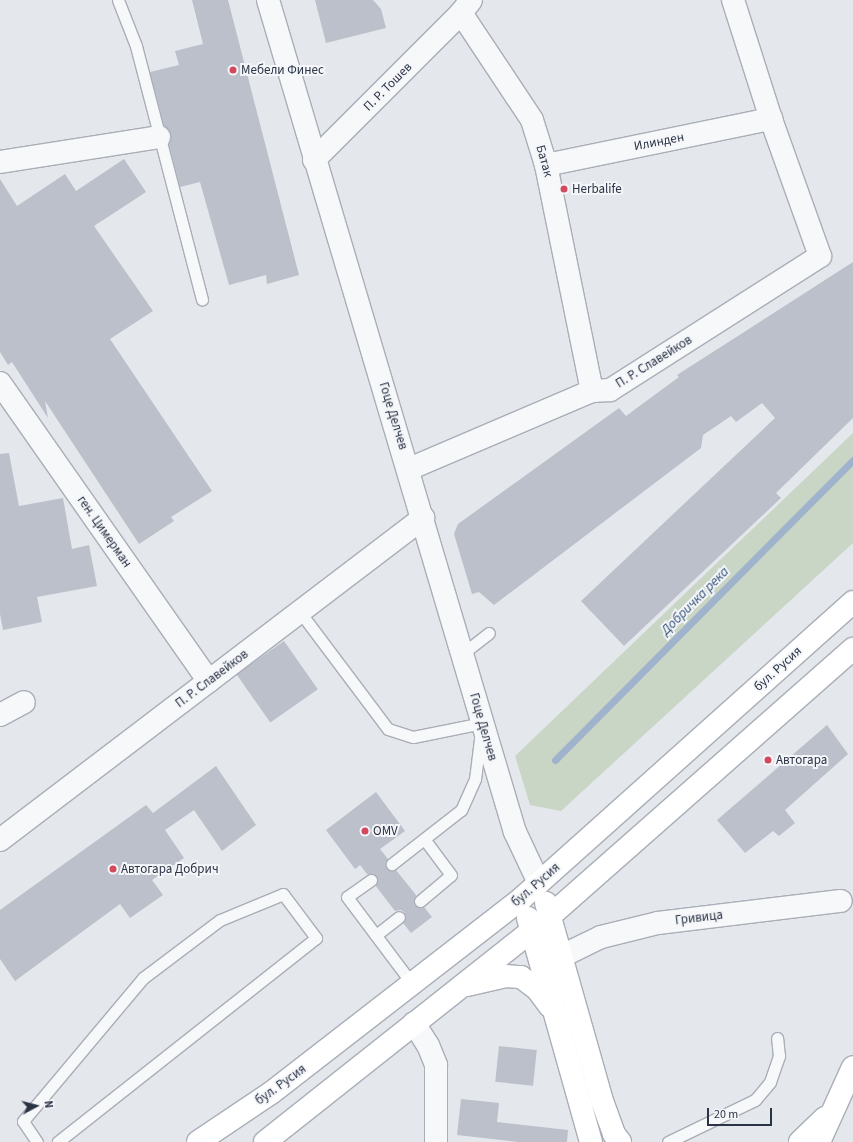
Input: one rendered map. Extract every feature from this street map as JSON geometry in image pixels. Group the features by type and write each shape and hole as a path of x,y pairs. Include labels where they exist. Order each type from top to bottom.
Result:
{"main road":[{"name":"бул. Русия","path":"198,1142 271,1093 413,985 522,898 853,602"},
{"path":"265,1142 414,1022 550,916 853,649"},
{"path":"539,883 562,956 602,1098 614,1134 620,1142"},
{"path":"522,898 591,1142"},
{"path":"455,990 490,978 505,976 521,977 537,989 553,1010"},
{"path":"819,1142 835,1110 853,1067"},
{"path":"800,1142 835,1110"}],"street":[{"name":"Гоце Делчев","path":"268,0 314,160 409,468 482,723 515,832 539,883"},
{"path":"733,0 771,119"},
{"name":"П. Р. Тошев","path":"314,160 466,6"},
{"name":"Батак","path":"466,6 532,120 546,165 592,391"},
{"name":"Илинден","path":"546,165 771,119"},
{"name":"П. Р. Славейков","path":"409,468 592,391 610,390 820,256 771,119"},
{"path":"0,162 159,137"},
{"name":"ген. Цимерман","path":"0,383 209,681"},
{"name":"П. Р. Славейков","path":"0,840 423,518"},
{"path":"0,715 24,702"},
{"name":"Гоце Делчев","path":"515,832 522,898"},
{"name":"Гривица","path":"562,956 601,937 658,923 841,901"},
{"path":"414,1022 428,1045 436,1064 436,1142"}],"lane":[{"path":"118,0 136,46 202,300"},
{"path":"300,612 388,728 413,737 482,723 475,779 461,810 425,840 392,864"},
{"path":"462,654 489,633"},
{"path":"420,901 451,875 425,840"},
{"path":"371,880 347,897 413,985"},
{"path":"37,1142 23,1121 143,978 220,920 283,894 316,938 58,1142"},
{"path":"376,935 399,917"},
{"path":"668,1142 755,1100 770,1082 779,1056 777,1038"}],"green space":[{"path":"853,433 853,543 561,811 530,805 515,756"}],"building":[{"path":"192,0 228,0 299,275 267,284 266,275 229,285 200,182 180,187 169,144 171,135 164,126 150,72 179,65 175,51 203,44"},
{"path":"315,0 373,0 381,9 386,28 326,43"},
{"path":"124,159 146,192 94,226 153,311 110,339 212,491 171,517 174,521 139,544 45,401 48,418 12,362 8,365 0,352 0,179 17,206 65,174 76,191"},
{"path":"853,262 853,418 776,493 781,498 624,646 581,601 775,418 762,403 736,422 731,416 703,435 701,448 494,605 479,592 472,594 454,534 458,524 619,408 626,416 679,377 677,375"},
{"path":"9,453 19,506 63,498 72,549 89,545 97,586 37,597 42,622 3,630 0,614 0,454"},
{"path":"284,641 318,689 270,723 236,674"},
{"path":"827,725 848,754 785,810 795,823 779,836 773,831 745,853 717,820"},
{"name":"Автогара Добрич","path":"216,766 256,825 222,851 194,810 165,830 184,858 152,880 163,895 130,918 120,904 15,981 0,959 0,910 146,805 153,813"},
{"name":"OMV","path":"376,792 405,831 380,849 388,859 386,868 396,870 416,895 414,905 424,907 432,917 411,933 403,923 405,913 401,910 395,911 375,885 376,876 367,874 360,865 355,869 326,830"},
{"path":"499,1046 537,1050 533,1086 495,1082"},
{"path":"461,1099 499,1103 497,1122 568,1130 567,1142 518,1142 457,1135"}],"waterway":[{"name":"Добричка река","path":"555,760 853,460"}],"place":[{"name":"Мебели Финес","path":"233,70"},
{"name":"Herbalife","path":"564,189"},
{"name":"Aвтогара","path":"768,760"},
{"name":"OMV","path":"365,831"},
{"name":"Автогара Добрич","path":"113,869"}]}
